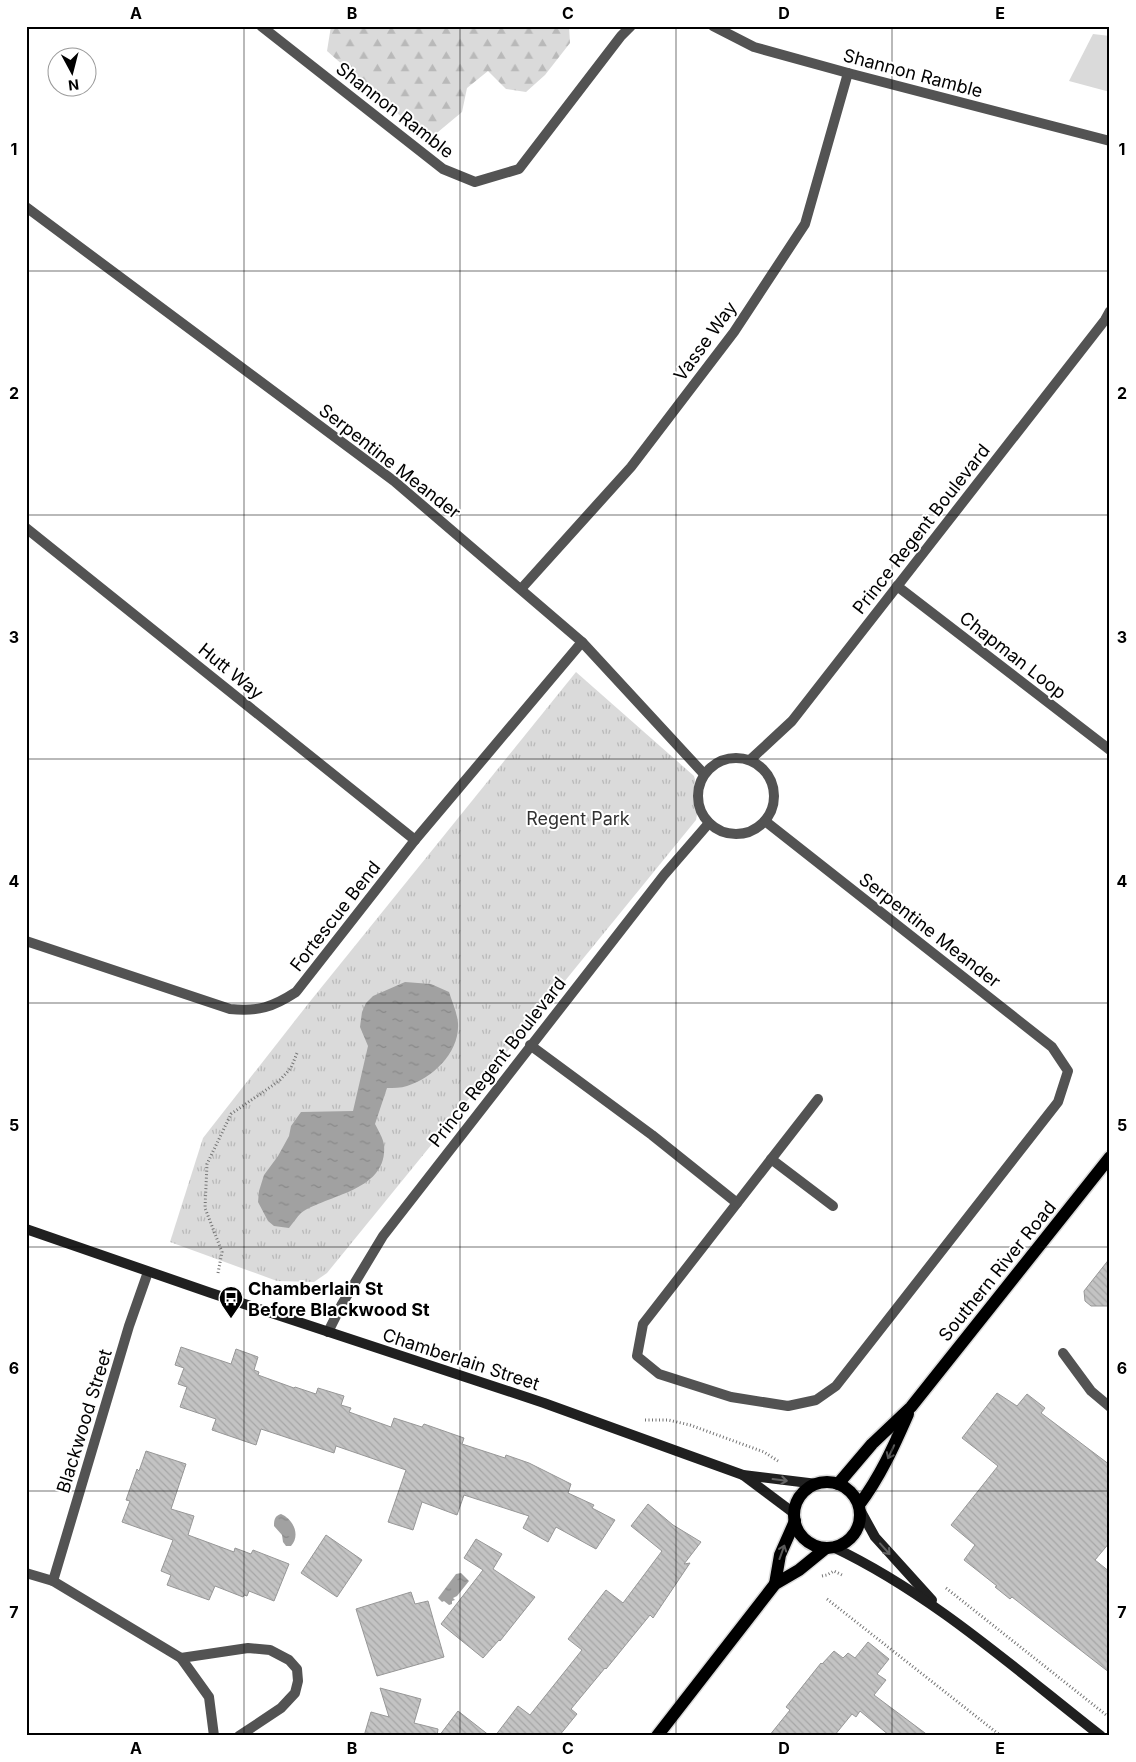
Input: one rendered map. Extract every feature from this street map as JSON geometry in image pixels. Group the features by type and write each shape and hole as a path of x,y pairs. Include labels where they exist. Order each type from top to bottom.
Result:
{"main road":[{"name":"Southern River Road","path":"838,1484 872,1444 911,1407 1110,1158"},
{"name":"Chamberlain Street","path":"26,1229 148,1272 544,1403 743,1475 816,1484"},
{"name":"Southern River Road","path":"859,1506 873,1486 890,1455 911,1407"},
{"name":"Chamberlain Street","path":"743,1475 795,1518"},
{"path":"775,1584 780,1555 795,1518 797,1501 810,1487 827,1482 838,1484 853,1495 875,1537 939,1609"},
{"path":"657,1736 775,1584 830,1548 849,1539 856,1530 860,1520 859,1506"},
{"path":"795,1518 799,1532 806,1540 815,1546 830,1548 857,1558 939,1609 1100,1736"}],"street":[{"name":"Shannon Ramble","path":"261,26 444,169 475,182 519,169 620,36 631,26"},
{"name":"Shannon Ramble","path":"713,26 754,47 1110,141"},
{"name":"Vasse Way","path":"521,589 631,467 734,332 805,224 848,73"},
{"name":"Serpentine Meander","path":"26,207 394,481 582,642 704,774"},
{"name":"Prince Regent Boulevard","path":"750,760 792,721 1105,320 1110,311"},
{"name":"Hutt Way","path":"26,528 415,840"},
{"name":"Chapman Loop","path":"897,586 1110,750"},
{"name":"Fortescue Bend","path":"26,941 230,1009 246,1011 280,1002 296,992 415,840 582,642"},
{"path":"727,758 750,760 764,770 772,781 775,794 774,803 765,821 752,830 739,834 720,830 709,823 701,811 698,798 699,786 704,774 715,764 727,758"},
{"name":"Serpentine Meander","path":"737,1203 642,1324 637,1356 659,1374 731,1397 788,1406 816,1400 836,1386 1058,1102 1068,1071 1052,1047 765,821"},
{"name":"Prince Regent Boulevard","path":"328,1332 342,1304 383,1236 530,1044 664,875 709,823"},
{"path":"530,1044 652,1134 737,1203 818,1099"},
{"path":"771,1159 833,1206"},
{"name":"Blackwood Street","path":"54,1581 126,1335 148,1272"},
{"path":"1063,1353 1091,1391 1110,1406"},
{"path":"26,1573 54,1581 180,1658 208,1697 214,1736"},
{"path":"180,1658 248,1648 270,1650 289,1660 297,1669 298,1681 295,1693 281,1708 239,1736"}],"path":[{"path":"218,1273 222,1252 205,1208 207,1164 231,1114 279,1080 291,1068 297,1053"},
{"path":"640,1420 668,1420 690,1426 764,1452 784,1465"},
{"path":"818,1577 834,1571 844,1576"},
{"path":"939,1583 1110,1718"},
{"path":"827,1599 1000,1736"}],"green space":[{"path":"331,26 569,26 570,43 545,75 526,92 506,89 488,71 467,88 462,112 432,137 413,127 327,51"},
{"path":"1093,34 1110,36 1110,92 1069,81"},
{"name":"Regent Park","path":"576,672 694,776 700,798 696,820 327,1273 314,1282 277,1281 170,1242 203,1138 308,1004"}],"water":[{"path":"405,982 431,984 449,992 458,1023 455,1044 450,1054 435,1070 417,1082 402,1087 387,1088 375,1124 384,1145 383,1160 377,1172 367,1182 301,1213 289,1228 274,1226 268,1221 258,1202 264,1175 278,1156 289,1136 291,1126 301,1112 353,1111 368,1046 360,1027 362,1012 366,1003 373,996"},
{"path":"281,1514 292,1523 294,1528 295,1537 291,1546 286,1546 282,1535 274,1526 275,1518"},
{"path":"461,1573 469,1581 457,1596 453,1598 455,1600 452,1601 452,1604 449,1605 444,1601 442,1602 438,1598 456,1574"}],"building":[{"path":"1110,1258 1110,1306 1091,1306 1085,1301 1084,1291"},
{"path":"181,1347 231,1364 236,1349 258,1357 254,1370 259,1372 258,1375 316,1394 318,1388 344,1396 341,1405 351,1408 349,1412 391,1427 394,1418 422,1427 424,1424 464,1438 462,1444 505,1458 506,1455 529,1463 571,1484 568,1493 594,1505 592,1508 615,1520 596,1549 556,1527 548,1542 523,1528 529,1516 464,1495 457,1515 422,1502 413,1530 388,1522 406,1470 336,1446 334,1453 261,1429 256,1445 212,1430 216,1419 180,1407 187,1387 178,1384 184,1368 175,1365"},
{"path":"997,1393 1017,1406 1027,1394 1045,1408 1041,1413 1110,1465 1110,1542 1095,1560 1110,1572 1110,1673 1012,1597 1010,1599 995,1587 997,1586 964,1560 975,1545 951,1525 998,1466 962,1438"},
{"path":"146,1451 186,1464 171,1509 194,1516 188,1535 234,1552 235,1548 251,1554 253,1550 289,1564 274,1601 249,1591 247,1596 244,1595 243,1597 215,1586 209,1600 167,1585 171,1575 161,1571 173,1540 122,1522 130,1501 126,1500 137,1469 139,1471"},
{"path":"648,1504 673,1525 701,1542 684,1564 690,1563 653,1618 650,1615 571,1709 577,1714 559,1736 495,1736 518,1706 530,1715 582,1650 568,1639 606,1590 623,1603 662,1551 631,1526"},
{"path":"326,1535 362,1560 337,1597 301,1573"},
{"path":"476,1539 502,1554 493,1569 535,1597 500,1641 483,1658 441,1624 483,1570 464,1558"},
{"path":"411,1592 415,1604 428,1601 444,1657 377,1676 356,1609"},
{"path":"868,1642 889,1659 877,1674 886,1680 874,1695 929,1736 890,1736 860,1711 856,1717 852,1714 834,1736 769,1736 790,1710 786,1707 821,1663 834,1651 843,1658 848,1653 855,1658"},
{"path":"380,1688 421,1699 414,1723 438,1729 437,1736 364,1736 371,1712 389,1717"},
{"path":"458,1711 490,1736 439,1736"}],"place":[{"name":"Chamberlain St Before Blackwood St","path":"231,1319"}]}
